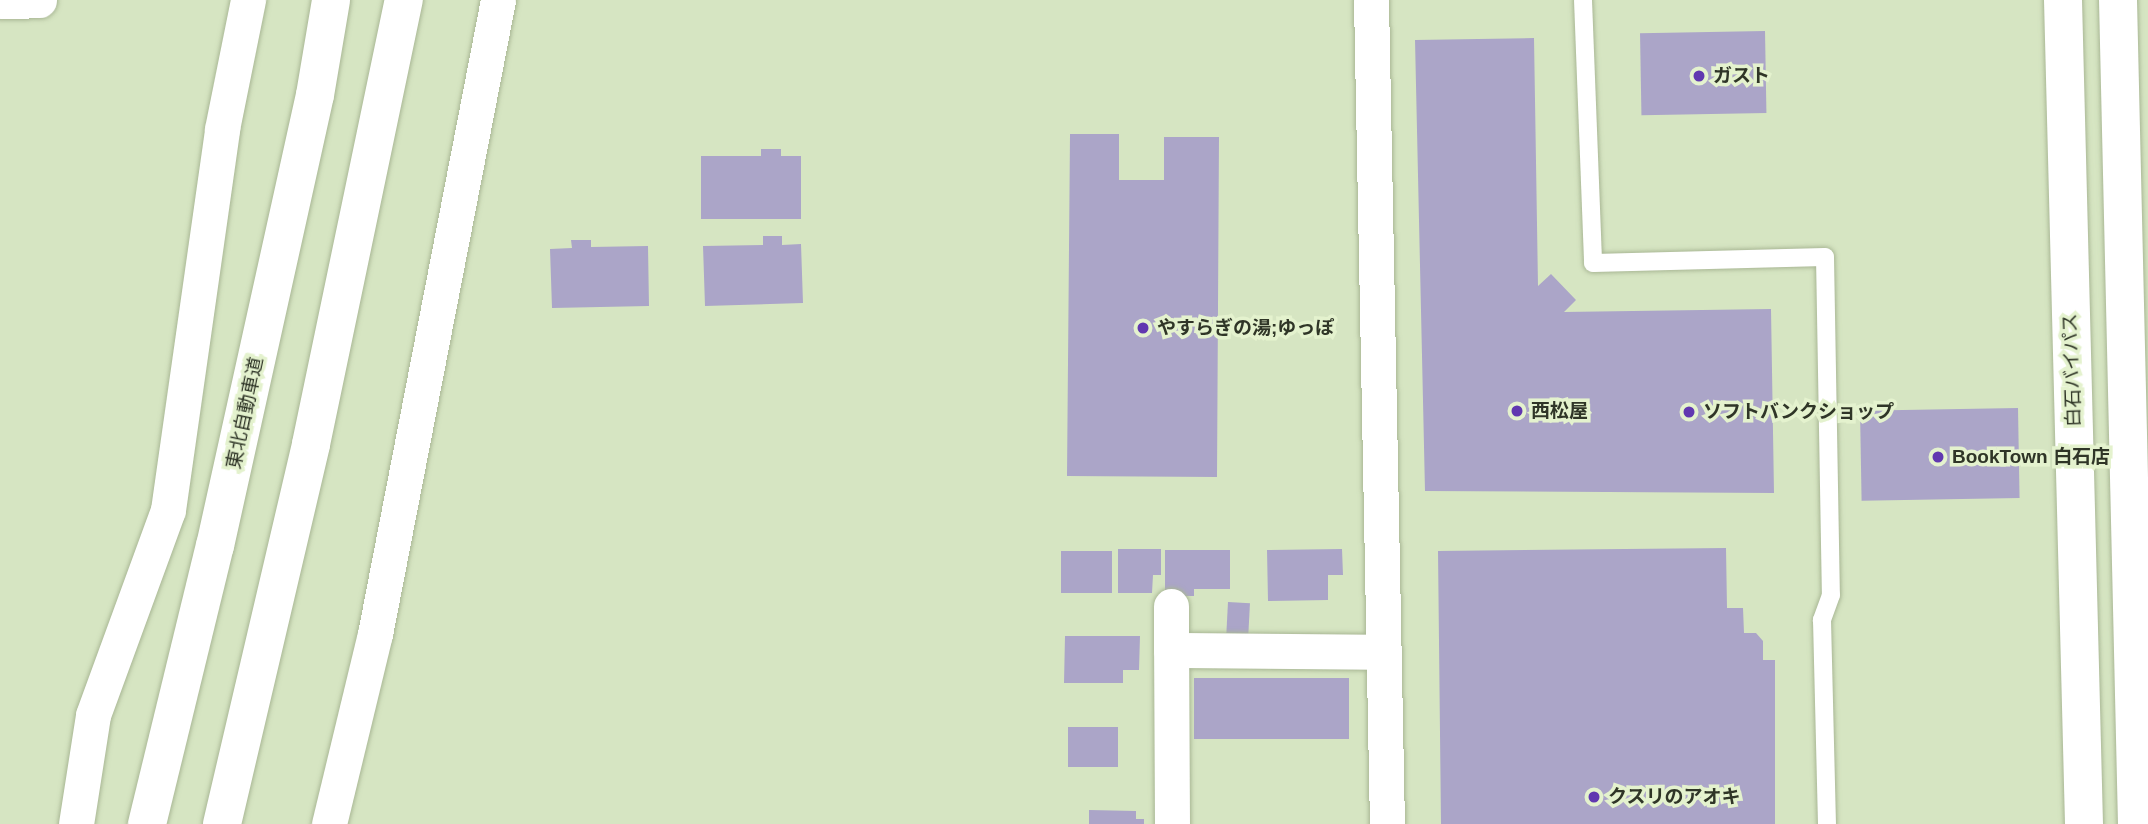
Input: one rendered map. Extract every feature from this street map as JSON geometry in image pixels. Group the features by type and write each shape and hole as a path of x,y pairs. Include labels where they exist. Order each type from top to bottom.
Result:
{"highway":[{"name":"東北自動車道","path":"147,824 218,533 315,95 331,0"},
{"path":"222,824 312,444 404,0"},
{"name":"白石バイパス","path":"2063,0 2084,824"},
{"path":"2118,0 2137,824"}],"street":[{"path":"0,1 39,0"},
{"path":"76,824 93,715 167,510 222,129 248,0"},
{"path":"328,824 375,634 498,0"},
{"path":"1371,0 1387,824"},
{"path":"1171,606 1172,824"},
{"path":"1171,650 1384,652"}],"lane":[{"path":"1583,0 1593,263 1825,257 1831,595 1822,620 1827,824"}],"building":[{"path":"1765,31 1766,113 1641,115 1640,33"},
{"path":"1534,38 1538,286 1551,274 1576,300 1564,312 1771,309 1774,493 1425,491 1415,40"},
{"name":"やすらぎの湯;ゆっぽ","path":"1070,134 1119,134 1119,180 1164,180 1164,137 1219,137 1217,477 1067,476"},
{"path":"761,149 781,149 781,156 801,156 801,219 701,219 701,156 761,156"},
{"path":"763,236 782,236 782,245 801,244 803,303 705,306 703,246 763,245"},
{"path":"571,240 591,240 591,247 648,246 649,306 552,308 550,249 572,248"},
{"path":"2018,408 2020,498 1862,501 1860,411"},
{"path":"1726,548 1727,608 1743,608 1744,633 1756,633 1763,641 1763,660 1775,660 1775,824 1441,824 1438,551"},
{"path":"1118,549 1161,549 1161,575 1153,575 1152,593 1118,593"},
{"path":"1342,549 1343,575 1328,575 1328,600 1268,601 1267,550"},
{"path":"1165,550 1230,550 1230,589 1194,589 1194,596 1165,596"},
{"path":"1061,551 1112,551 1112,593 1061,593"},
{"path":"1228,602 1250,603 1248,634 1226,633"},
{"path":"1065,636 1140,636 1139,670 1123,670 1123,683 1064,683"},
{"path":"1194,678 1349,678 1349,739 1194,739"},
{"path":"1068,727 1118,727 1118,767 1068,767"},
{"path":"1089,810 1136,811 1136,819 1144,819 1144,824 1089,824"}],"place":[{"name":"ガスト","path":"1699,76"},
{"name":"やすらぎの湯;ゆっぽ","path":"1143,328"},
{"name":"西松屋","path":"1517,411"},
{"name":"ソフトバンクショップ","path":"1689,412"},
{"name":"BookTown 白石店","path":"1938,457"},
{"name":"クスリのアオキ","path":"1594,797"}]}
